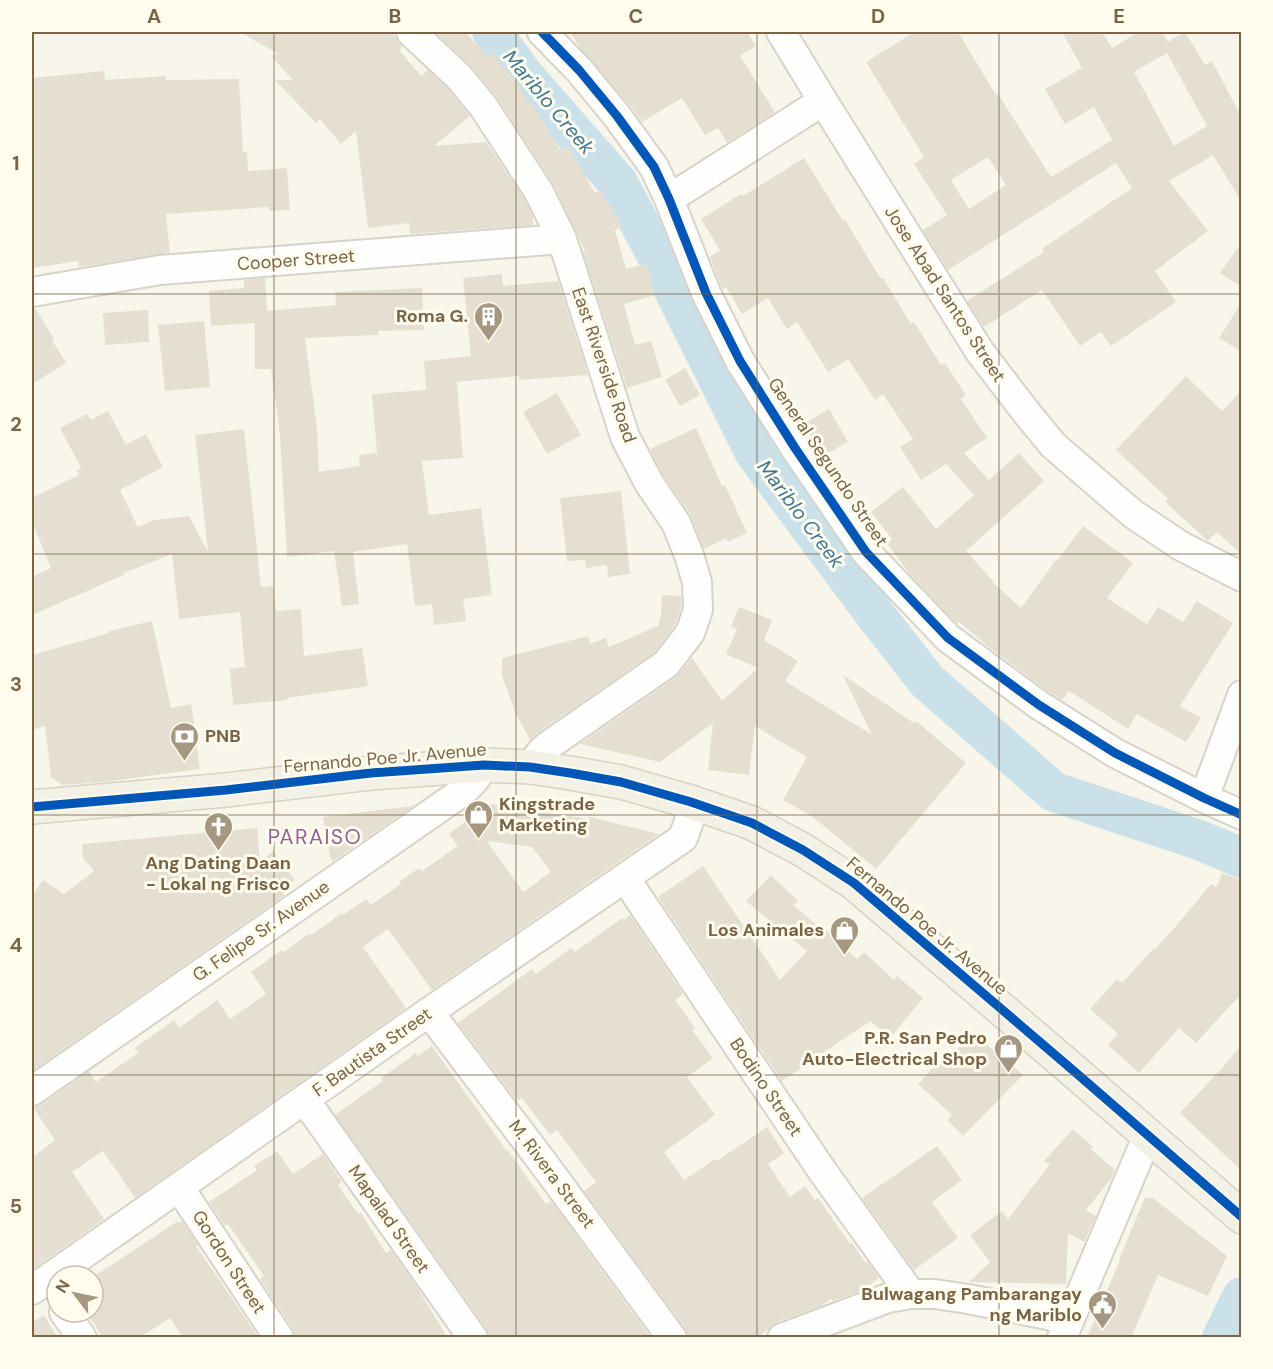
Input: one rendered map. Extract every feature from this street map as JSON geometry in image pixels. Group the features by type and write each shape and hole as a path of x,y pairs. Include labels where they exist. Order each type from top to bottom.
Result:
{"main road":[{"name":"Fernando Poe Jr. Avenue","path":"32,807 226,790 371,772 484,765 530,767 621,782 691,802 752,823 803,850 854,883 1242,1217"}],"street":[{"name":"East Riverside Road","path":"411,32 459,77 483,106 539,192 562,239 625,437 649,483 676,523 697,582 698,610 690,633 666,664 549,745 530,767"},
{"name":"General Segundo Street","path":"542,32 579,70 617,116 654,168 706,293 740,361 795,448 866,552 948,638 1039,705 1114,753 1242,815"},
{"name":"Jose Abad Santos Street","path":"781,32 980,352 1053,445 1133,514 1181,546 1242,577"},
{"path":"669,200 823,101"},
{"name":"Cooper Street","path":"32,292 160,270 562,239"},
{"path":"1204,798 1242,695"},
{"name":"G. Felipe Sr. Avenue","path":"32,1091 462,792 472,784 484,765"},
{"name":"F. Bautista Street","path":"44,1291 179,1187 683,838 691,802"},
{"name":"Bodino Street","path":"625,878 823,1172 911,1294"},
{"name":"M. Rivera Street","path":"429,1012 552,1173 672,1338"},
{"name":"Mapalad Street","path":"305,1100 473,1338"},
{"path":"782,1338 888,1298 911,1294 935,1294 968,1299 1048,1315 1066,1330 1148,1135"},
{"name":"Gordon Street","path":"179,1187 279,1338"},
{"path":"72,1324 81,1338"}],"building":[{"path":"240,32 393,32 402,47 399,50 421,76 428,70 447,88 470,116 434,146 486,142 525,200 533,217 533,225 410,234 409,223 368,228 356,131 341,144 320,119 316,123 275,80 293,80 272,57 277,53"},
{"path":"435,32 465,32 486,56 491,53 516,81 529,103 531,102 560,150 567,145 595,193 600,190 622,226 615,230 626,269 646,264 655,295 624,304 635,345 651,341 662,377 627,388 583,252 585,251 554,185 496,96 470,65"},
{"path":"570,32 747,32 756,46 740,56 775,112 727,143 718,128 705,135 682,98 642,122 580,48"},
{"path":"915,32 958,32 996,95 998,94 1051,177 1112,140 1094,107 1065,124 1045,89 1082,68 1062,32 1102,32 1112,48 1139,32 1162,32 1168,42 1185,32 1205,65 1212,61 1242,118 1242,202 1213,155 1169,181 1208,231 1155,271 1176,302 1111,346 1101,332 1080,346 1042,290 984,327 967,301 1044,252 1042,249 1132,188 1116,163 948,270 923,230 947,215 914,164 924,157 866,62","holes":["1167,53 1207,126 1174,146 1134,72","988,157 1006,185 969,209 951,180"]},
{"path":"104,71 105,80 166,76 166,80 239,79 243,152 247,152 248,171 287,168 290,210 269,211 269,207 166,214 170,253 79,267 78,261 32,268 32,78"},
{"path":"804,158 911,324 914,322 941,365 945,363 966,395 961,399 987,438 964,453 989,480 1019,453 1044,481 966,551 992,582 1021,608 1083,526 1133,563 1107,598 1147,624 1158,607 1183,622 1197,601 1233,623 1180,706 1201,718 1186,742 1137,714 1128,729 1069,691 1062,700 1048,691 959,622 957,624 911,576 887,543 892,539 871,512 903,487 936,529 974,495 946,464 921,480 900,447 913,439 883,394 875,400 848,359 828,372 797,322 787,329 768,298 742,314 726,287 723,289 721,286 710,257 720,250 701,219"},
{"path":"1242,242 1242,287 1220,273"},
{"path":"502,274 503,286 558,281 588,375 519,380 519,376 457,382 463,458 422,461 429,515 481,508 492,595 463,599 466,621 434,625 432,604 415,606 407,544 353,552 359,604 342,606 334,551 287,557 280,435 271,369 255,369 255,323 211,326 209,291 244,288 244,280 265,278 267,311 336,305 335,292 422,288 424,330 378,331 378,335 305,338 317,429 319,472 360,466 359,455 377,453 372,394 426,390 424,361 471,356 463,278"},
{"path":"1242,302 1242,352 1219,338"},
{"path":"32,308 35,308 66,363 32,384"},
{"path":"148,310 149,342 105,345 103,313"},
{"path":"204,321 210,387 165,391 158,325"},
{"path":"685,368 700,395 680,406 665,380"},
{"path":"1186,376 1222,411 1242,390 1242,555 1217,532 1208,541 1165,502 1168,499 1116,450"},
{"path":"557,393 581,435 547,454 523,412"},
{"path":"829,409 848,442 822,456 804,424"},
{"path":"108,411 126,445 146,434 163,467 120,490 138,527 154,520 189,516 208,552 195,435 244,429 261,587 273,586 276,611 301,609 304,656 362,648 368,686 287,698 288,700 233,705 230,669 245,667 240,612 179,619 172,554 32,615 32,577 51,568 32,522 32,498 79,475 77,470 81,468 60,428 87,414 91,420"},
{"path":"696,428 722,486 725,485 747,533 728,542 726,538 704,549 690,514 663,475 650,449"},
{"path":"621,491 630,574 608,577 607,565 586,568 585,560 567,561 560,498"},
{"path":"662,595 681,596 681,608 675,625 655,652 530,740 516,714 502,676 502,658 588,636 590,644 606,638 609,647 660,625 658,625"},
{"path":"739,607 772,620 764,640 798,661 785,681 872,735 843,675 914,723 916,721 966,763 876,869 813,817 783,800 807,757 755,726 749,775 708,770 713,723 660,762 580,744 675,678 692,658 722,701 758,668 726,654 737,629 731,626"},
{"path":"152,621 171,708 191,704 200,769 63,785 51,777 45,726 32,730 32,655 109,633 109,631"},
{"path":"488,804 588,819 590,817 659,834 432,990 388,929 363,947 406,1008 135,1198 103,1151 72,1172 104,1219 32,1270 32,1158 55,1140 33,1107 41,1105 89,1071 96,1082 138,1053 135,1048 174,1020 179,1028 217,1000 230,1019 266,994 251,972 282,950 284,952 310,933 311,935 366,899 371,905 419,868 422,871 458,846 449,834","holes":["487,841 532,847 551,872 523,892"]},
{"path":"413,806 333,861 330,857 323,817"},
{"path":"257,828 260,862 273,851 295,880 281,891 285,895 32,1071 32,896 43,880 64,894 94,871 83,858 82,844"},
{"path":"703,866 780,980 807,951 746,901 771,875 798,901 793,905 825,932 826,930 857,959 864,952 894,980 897,976 923,998 890,1038 870,1021 782,1081 658,897"},
{"path":"1222,873 1242,880 1242,993 1196,1043 1179,1028 1139,1073 1108,1045 1118,1034 1090,1009 1117,979 1122,983 1155,949 1211,884 1217,887"},
{"path":"630,915 683,994 675,1000 695,1028 692,1030 713,1058 687,1077 715,1115 664,1152 684,1180 767,1127 784,1153 768,1164 790,1197 805,1186 815,1200 818,1198 850,1244 852,1243 879,1278 863,1290 833,1301 831,1299 821,1306 782,1319 756,1338 688,1338 685,1328 584,1191 596,1182 557,1130 550,1135 522,1098 517,1101 458,1023 532,969 536,974 571,948 575,952 622,918 624,920"},
{"path":"973,1032 1023,1075 963,1136 947,1120 952,1115 918,1084 938,1062 942,1065"},
{"path":"1242,1044 1242,1171 1180,1113"},
{"path":"432,1046 546,1204 550,1201 557,1209 651,1338 489,1338 486,1328 335,1115 383,1081 381,1078 416,1053 418,1056"},
{"path":"1073,1129 1115,1170 1111,1179 1086,1210 1096,1216 1084,1242 1068,1233 1066,1284 969,1282 990,1262 970,1235 1002,1211 1008,1219 1050,1164 1044,1161"},
{"path":"937,1146 962,1180 932,1202 958,1238 914,1270 862,1198"},
{"path":"277,1151 293,1174 323,1154 342,1182 338,1185 358,1214 361,1213 386,1253 391,1250 448,1338 295,1338 293,1329 260,1279 264,1276 228,1224 225,1226 209,1202 257,1170 254,1166"},
{"path":"1145,1198 1153,1198 1227,1256 1208,1296 1158,1275 1131,1338 1087,1338 1119,1259"},
{"path":"178,1221 179,1223 182,1221 198,1245 196,1246 259,1338 183,1338 170,1318 139,1338 103,1338 94,1324 105,1324 105,1269"},
{"path":"44,1315 45,1324 49,1324 58,1338 32,1338 32,1323"}],"waterway":[{"name":"Mariblo Creek","path":"492,32 524,76 618,183 755,453 927,681 1054,792 1199,840 1242,858"},
{"name":"Mariblo Creek","path":"1222,1338 1242,1297"}],"cycle path":[{"path":"542,32 579,70 617,116 654,167 706,293 740,361 795,448 866,552 948,638 1039,705 1115,753 1242,815"},
{"path":"32,807 226,790 371,773 484,765 530,767 621,782 691,802 752,823 803,850 854,883 1242,1217"}],"place":[{"name":"Roma G.","path":"489,342"},
{"name":"PNB","path":"184,762"},
{"name":"Kingstrade Marketing","path":"478,840"},
{"name":"Ang Dating Daan - Lokal ng Frisco","path":"218,852"},
{"name":"Los Animales","path":"845,956"},
{"name":"P.R. San Pedro Auto-Electrical Shop","path":"1008,1074"},
{"name":"Bulwagang Pambarangay ng Mariblo","path":"1103,1330"}],"district":[{"name":"PARAISO","path":"315,837"}]}
